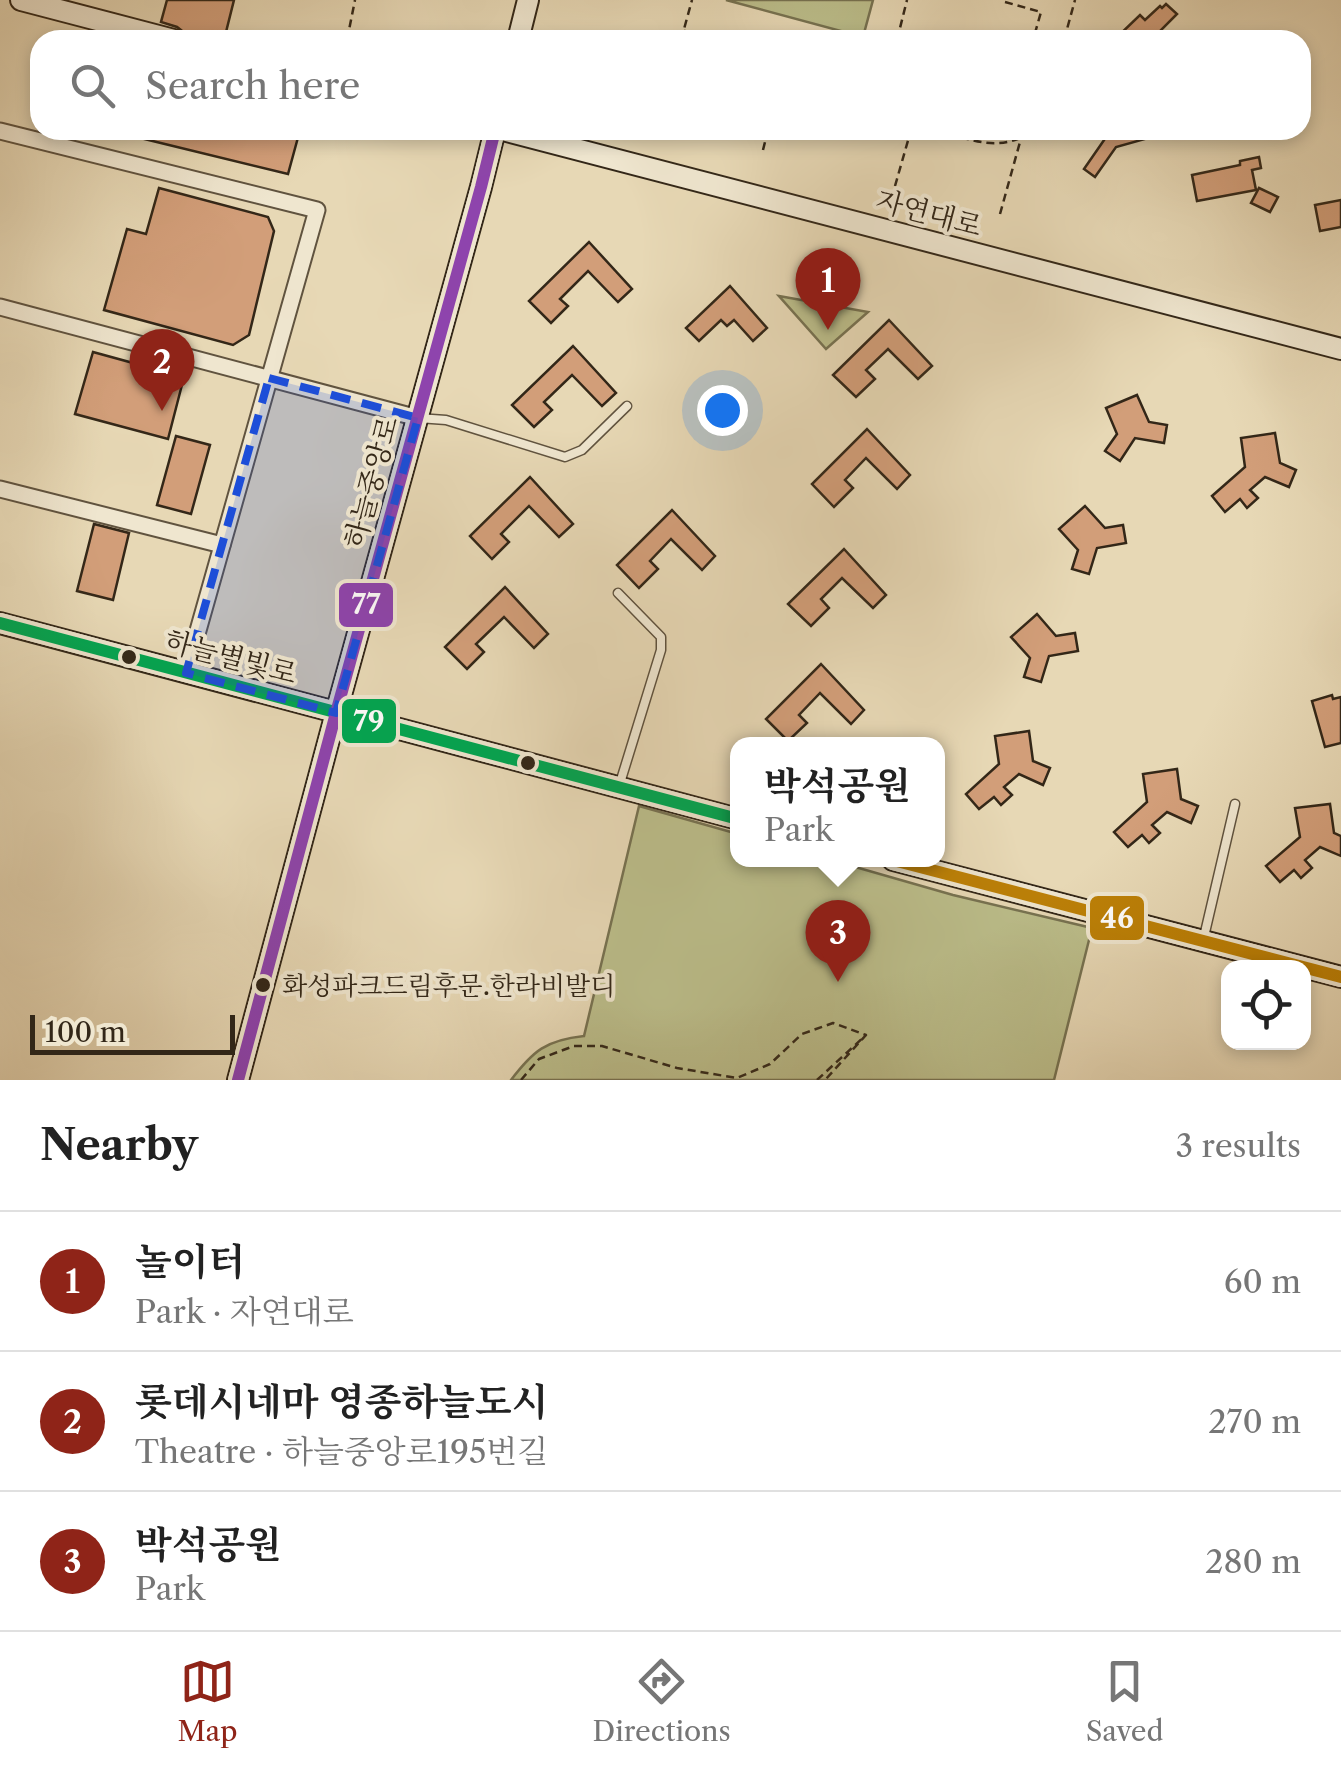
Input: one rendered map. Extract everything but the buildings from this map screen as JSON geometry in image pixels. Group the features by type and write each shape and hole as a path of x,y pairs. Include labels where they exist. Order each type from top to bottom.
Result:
{"street":[{"path":"21,0 136,30"},
{"path":"520,30 528,0"},
{"path":"0,131 30,138"},
{"path":"36,140 317,210 186,673"},
{"name":"하늘중앙로","path":"238,1080 492,140"},
{"name":"자연대로","path":"541,140 1341,349"},
{"path":"0,307 418,418"},
{"path":"0,489 222,545"},
{"name":"하늘별빛로","path":"0,623 730,817"},
{"path":"920,867 1341,977"}],"lane":[{"path":"418,418 446,420 564,457 582,450 627,406"},
{"path":"618,593 661,637 661,650 619,788"},
{"path":"1203,941 1235,804"}],"path":[{"path":"349,30 356,0"},
{"path":"684,29 692,0"},
{"path":"900,30 908,0"},
{"path":"1067,30 1075,0"},
{"path":"1005,2 1041,12 1036,30"},
{"path":"762,150 765,140"},
{"path":"894,186 908,140"},
{"path":"972,140 993,146 1020,140 1000,214"},
{"path":"520,1080 539,1059 574,1046 602,1046 677,1068 737,1078 770,1064 802,1034 833,1023 866,1035"},
{"path":"817,1080 866,1035"},
{"path":"825,1080 866,1035"}],"highlighted area":[{"path":"269,378 418,418 336,713 186,673"}],"green space":[{"path":"726,0 873,0 865,30 837,30"},
{"path":"779,296 868,312 826,349"},
{"path":"639,806 730,832 730,867 855,867 1092,928 1054,1080 511,1080 541,1049 560,1040 584,1036"}],"transit line":[{"name":"77","path":"238,1080 493,140"},
{"name":"79","path":"0,623 730,817"},
{"name":"46","path":"920,867 1341,977"}],"place":[{"name":"놀이터","path":"828,330"},
{"name":"롯데시네마 영종하늘도시","path":"162,411"},
{"name":"박석공원","path":"838,982"},
{"name":"화성파크드림후문.한라비발디","path":"263,985"}]}
